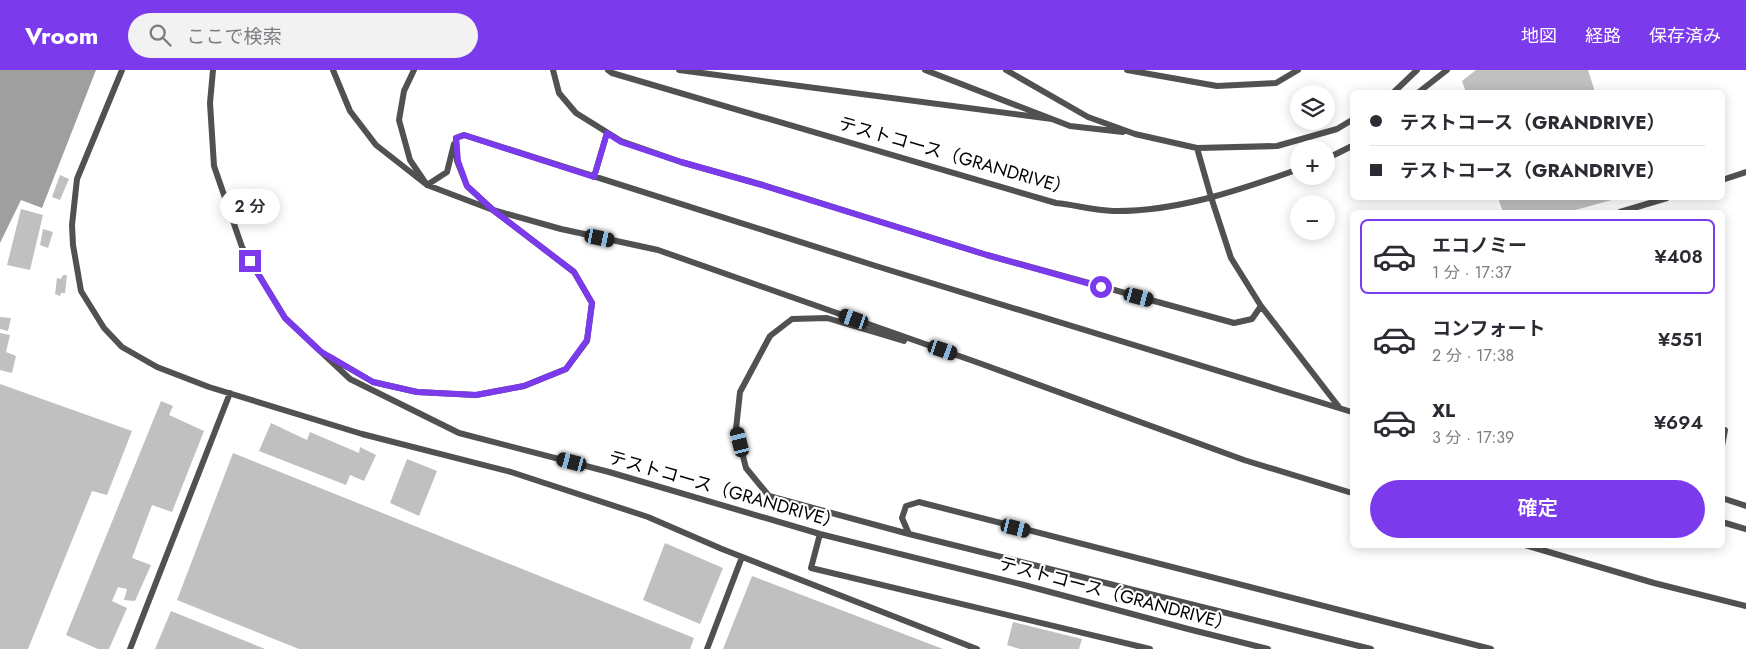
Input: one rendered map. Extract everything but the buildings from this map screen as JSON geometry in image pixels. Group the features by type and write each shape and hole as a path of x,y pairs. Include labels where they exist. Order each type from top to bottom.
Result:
{"lane":[{"path":"122,70 77,179 72,225 73,246 81,291 104,328 122,347 157,367 209,387 362,434 511,472 648,517 742,557 978,649"},
{"name":"テストコース（GRANDRIVE）","path":"213,70 210,103 214,166 242,247 285,318 350,379 459,433 609,472 820,534 1268,649"},
{"path":"333,70 350,111 376,145 427,185 493,210 561,229 658,250 979,363 1244,460 1350,492"},
{"path":"414,70 404,91 399,120 410,160 427,185"},
{"path":"553,70 559,92 576,113 621,142 987,255 1234,324 1252,319 1261,306"},
{"name":"テストコース（GRANDRIVE）","path":"608,70 622,76 1056,203 1112,211 1156,208 1211,197 1290,172"},
{"name":"テストコース（GRANDRIVE）","path":"679,70 1052,119"},
{"path":"925,70 1070,126 1135,134 1197,148 1277,146 1337,129 1350,121"},
{"path":"1006,70 1088,117 1135,134"},
{"path":"1127,70 1217,86 1276,83 1298,70"},
{"path":"1396,90 1417,70"},
{"path":"1422,90 1448,70"},
{"path":"594,177 607,133"},
{"path":"456,138 464,135 876,266 1350,411"},
{"path":"320,351 373,382 417,392 476,395 524,386 566,369 587,340 592,303 574,272 493,210 467,186 458,161 456,138"},
{"path":"427,185 447,172 456,138"},
{"path":"1335,156 1350,147"},
{"path":"1197,148 1231,258 1261,306 1339,408"},
{"path":"1725,179 1746,172"},
{"path":"1627,210 1660,200"},
{"path":"979,363 827,318 792,319 770,336 740,392 736,429 746,468 769,496 909,534 1371,649"},
{"path":"130,649 230,393"},
{"path":"1725,499 1746,506"},
{"path":"909,534 902,518 906,506 919,502 1491,649"},
{"path":"1725,523 1746,529"},
{"path":"820,534 811,568 1150,649"},
{"path":"1535,548 1654,583 1746,606"},
{"path":"707,649 742,557"}],"shaded area":[{"path":"0,70 96,70 42,208 21,200 0,243"}],"route":[{"path":"250,261 285,318 320,351 373,382 417,392 476,395 524,386 566,369 587,340 592,303 574,272 493,210 467,186 458,161 456,138 464,135 594,177 607,133 621,142 681,162 762,185 987,255 1101,287"}]}
